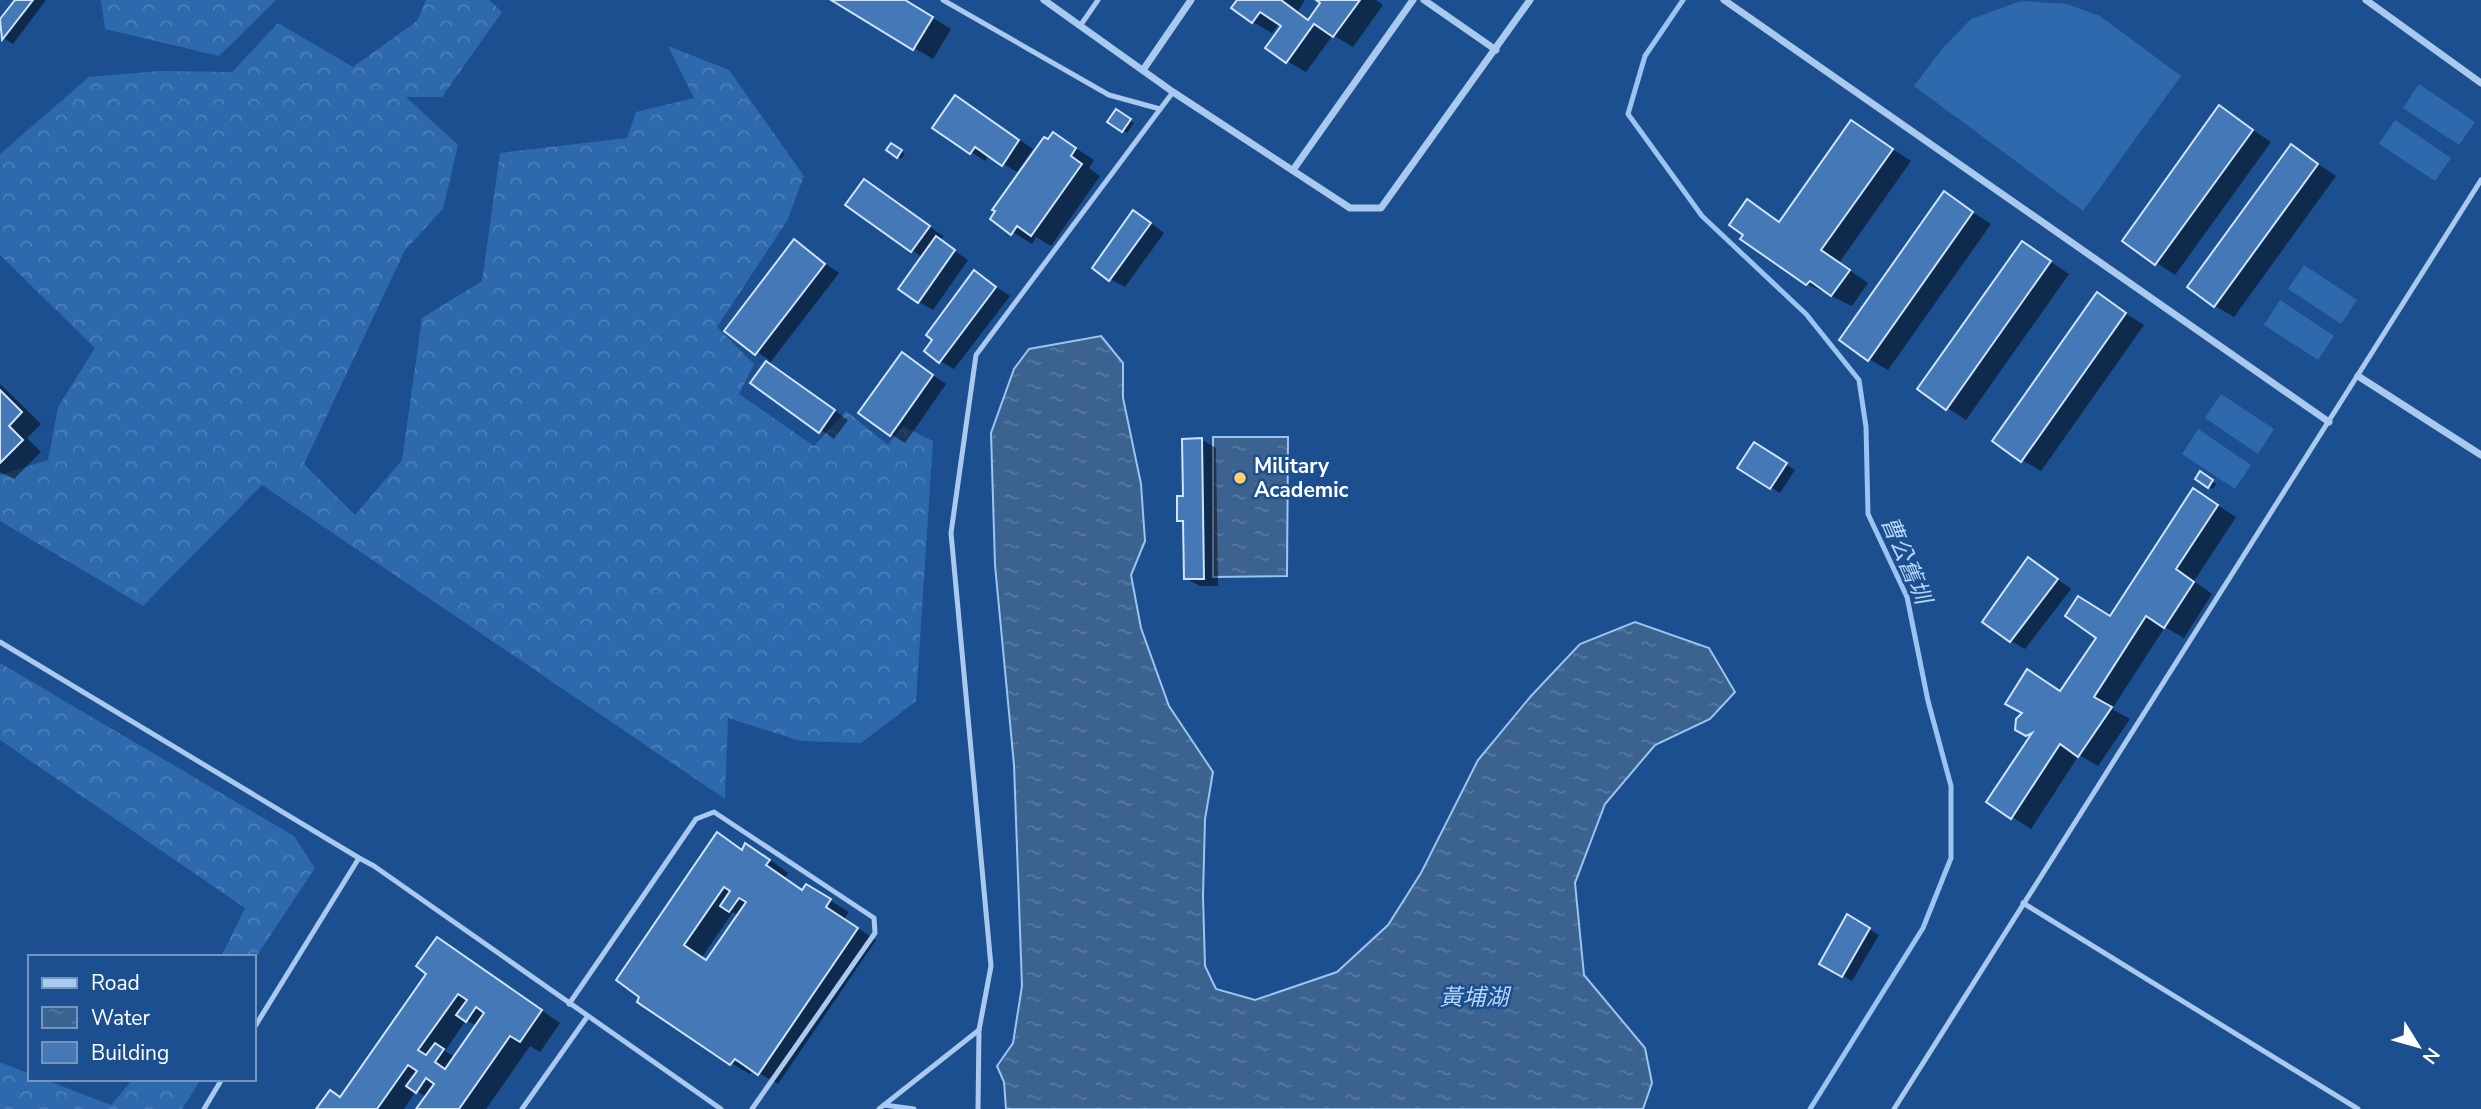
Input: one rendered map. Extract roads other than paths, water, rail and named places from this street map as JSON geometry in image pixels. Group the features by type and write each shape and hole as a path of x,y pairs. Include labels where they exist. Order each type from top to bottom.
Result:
{"street":[{"path":"1044,0 1173,92 1350,208 1381,208 1530,0"},
{"path":"1143,70 1191,0"},
{"path":"1293,170 1413,0"},
{"path":"1424,0 1496,50"},
{"path":"1724,0 2329,422"},
{"path":"2366,0 2481,83"},
{"path":"2358,376 2481,455"}],"lane":[{"path":"943,0 1109,95 1160,109"},
{"path":"1080,26 1098,0"},
{"path":"978,1109 979,1030 991,966 951,533 976,355 1173,92"},
{"path":"1894,1109 2481,180"},
{"path":"0,642 374,866 721,1109"},
{"path":"569,1004 696,819 714,813 874,918 876,933 752,1109"},
{"path":"256,1025 359,858"},
{"path":"2023,903 2358,1109"},
{"path":"522,1109 587,1017"},
{"path":"881,1107 979,1030"},
{"path":"204,1109 221,1081"},
{"path":"881,1107 914,1109"}],"water":[{"name":"黃埔湖","path":"1101,336 1123,363 1123,398 1141,484 1145,541 1131,575 1141,628 1169,706 1213,772 1205,819 1203,896 1205,966 1216,989 1255,1000 1337,972 1388,925 1421,873 1478,760 1531,696 1580,644 1635,622 1709,648 1735,692 1710,719 1655,745 1605,804 1575,883 1584,975 1645,1048 1652,1083 1643,1109 1006,1109 1004,1082 997,1066 1013,1043 1022,986 1014,765 995,565 991,433 1014,369 1029,349"},
{"path":"1213,437 1288,437 1287,576 1213,577"}],"waterway":[{"name":"曹公舊圳","path":"1683,0 1645,56 1628,114 1702,216 1806,314 1859,380 1866,427 1868,514 1907,597 1928,701 1951,786 1951,858 1923,928 1810,1109"}],"place":[{"name":"Military Academic","path":"1240,478"}]}
